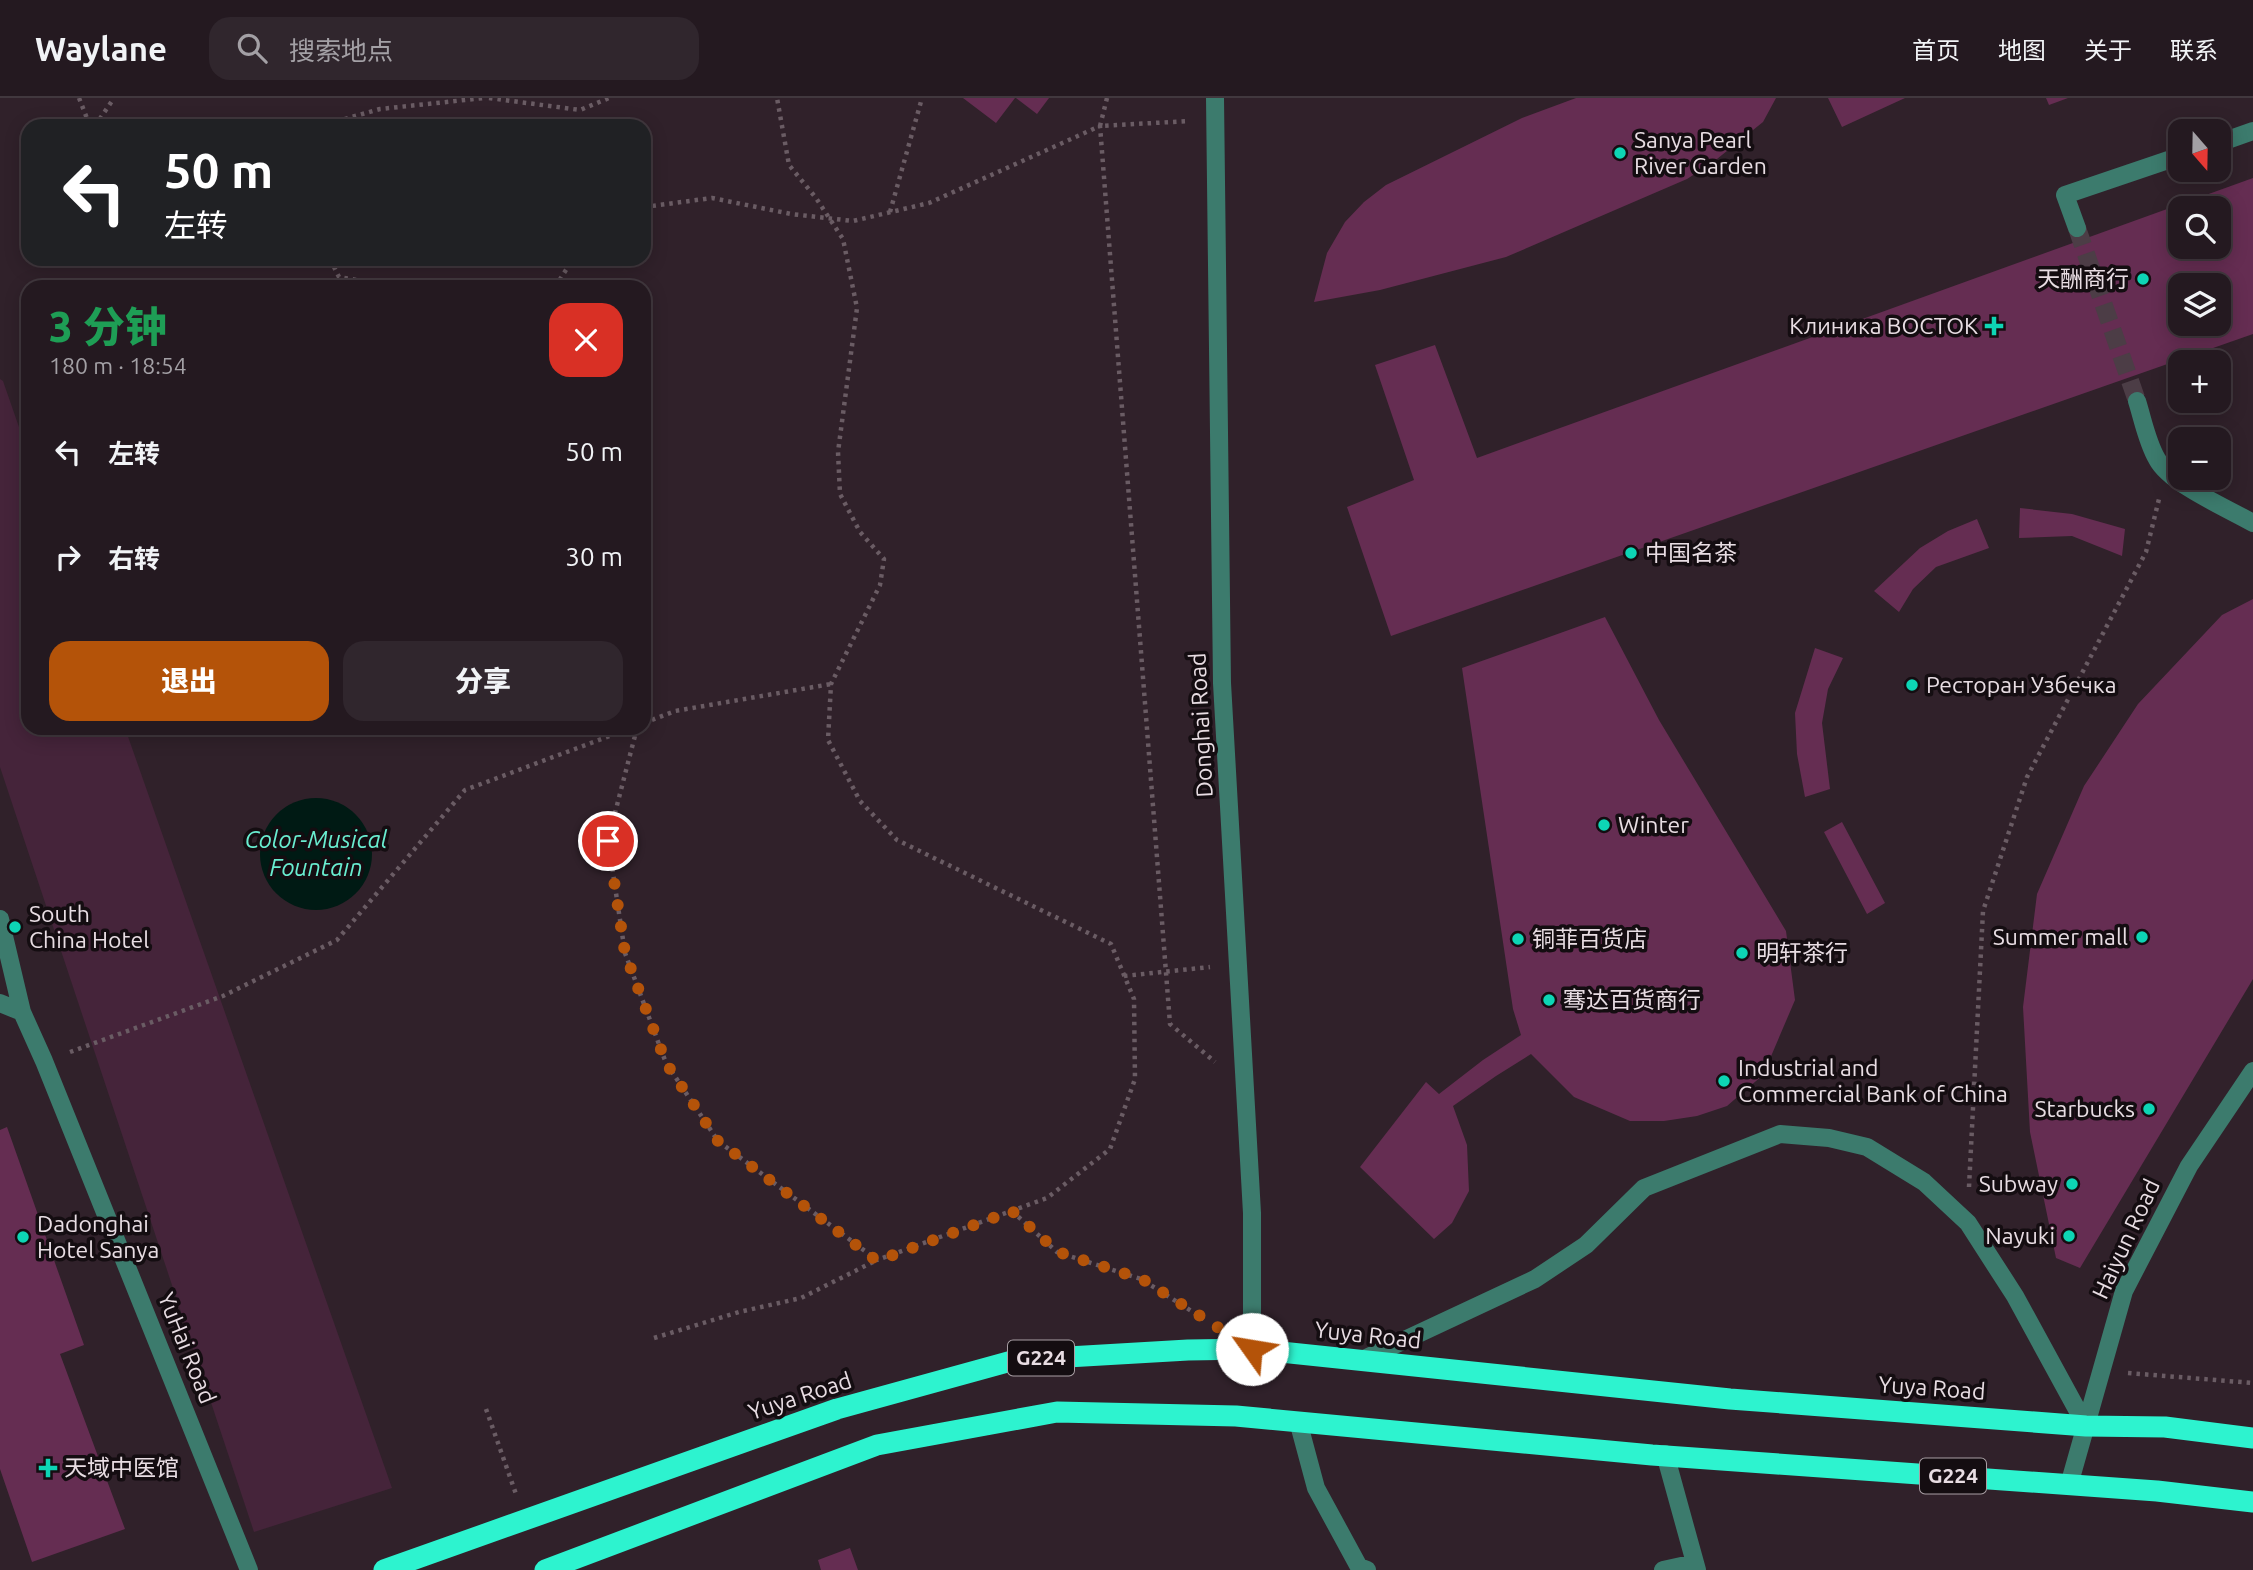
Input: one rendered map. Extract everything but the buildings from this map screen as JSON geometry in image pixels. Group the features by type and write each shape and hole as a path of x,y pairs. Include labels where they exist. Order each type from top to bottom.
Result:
{"highway":[{"name":"Yuya Road","path":"384,1570 837,1409 1016,1360 1252,1349 1730,1399 2086,1426 2165,1427 2253,1438"},
{"name":"G224","path":"545,1570 877,1446 1057,1412 1236,1416 1665,1454 2157,1491 2253,1502"}],"street":[{"name":"Donghai Road","path":"1215,98 1222,683 1252,1213 1252,1349"},
{"path":"2231,139 2253,131"},
{"path":"2077,228 2065,195 2168,160"},
{"path":"2137,401 2156,458 2165,471 2182,484 2253,523"},
{"name":"YuHai Road","path":"0,919 22,1012 249,1570"},
{"path":"0,1003 22,1012"},
{"name":"Haiyun Road","path":"2069,1485 2124,1291 2189,1166 2253,1072"},
{"path":"1360,1361 1535,1279 1586,1245 1644,1188 1780,1135 1829,1138 1867,1147 1924,1182 1968,1223 2015,1296 2086,1426"},
{"path":"1297,1421 1316,1488 1359,1567 1367,1570"},
{"path":"1663,1570 1696,1566 1665,1454"}],"path":[{"path":"79,98 87,119"},
{"path":"100,119 114,98"},
{"path":"346,119 380,110 487,98 580,110 609,98"},
{"path":"654,1338 738,1312 801,1298 877,1261 1047,1198 1110,1149 1135,1079 1134,999 1111,944 897,840 860,801 828,740 831,684 880,584 884,559 860,532 840,494 838,452 857,308 843,239 789,165 777,98"},
{"path":"890,212 922,98"},
{"path":"1107,98 1100,126 1170,1024 1245,1087"},
{"path":"651,206 712,198 791,214 853,221 929,203 1100,126 1215,119"},
{"path":"334,266 339,276 360,280"},
{"path":"1968,1223 1983,911 2028,777 2146,552 2165,471"},
{"path":"651,720 676,711 831,684"},
{"path":"44,1061 223,996 337,940 465,790 612,735"},
{"path":"635,735 608,841 625,953 666,1063 718,1141 877,1261"},
{"path":"1124,976 1238,964"},
{"path":"1012,1211 1058,1252 1142,1279 1208,1321"},
{"path":"2101,1371 2253,1382"},
{"path":"486,1409 525,1520"}],"shaded area":[{"path":"0,379 21,433 21,735 127,735 392,1488 254,1532 0,767"}],"water":[{"name":"Color-Musical Fountain","path":"316,798 337,803 355,815 367,833 372,854 367,875 355,893 337,905 316,910 295,905 277,893 265,875 260,854 265,833 277,815 295,803"}],"tunnel":[{"path":"2077,228 2137,401"}],"place":[{"name":"Sanya Pearl River Garden","path":"1620,153"},
{"name":"天酬商行","path":"2143,279"},
{"name":"Клиника ВОСТОК","path":"1994,326"},
{"name":"中国名茶","path":"1631,553"},
{"name":"Ресторан Узбечка","path":"1912,685"},
{"name":"Winter","path":"1604,825"},
{"name":"South China Hotel","path":"15,927"},
{"name":"Summer mall","path":"2142,937"},
{"name":"铜菲百货店","path":"1518,939"},
{"name":"明轩茶行","path":"1742,953"},
{"name":"骞达百货商行","path":"1549,1000"},
{"name":"Industrial and Commercial Bank of China","path":"1724,1081"},
{"name":"Starbucks","path":"2149,1109"},
{"name":"Subway","path":"2072,1184"},
{"name":"Nayuki","path":"2069,1236"},
{"name":"Dadonghai Hotel Sanya","path":"23,1237"},
{"name":"天域中医馆","path":"48,1468"}],"route":[{"path":"608,841 625,953 666,1063 718,1141 877,1261 1012,1211 1058,1252 1142,1279 1252,1349"}]}
